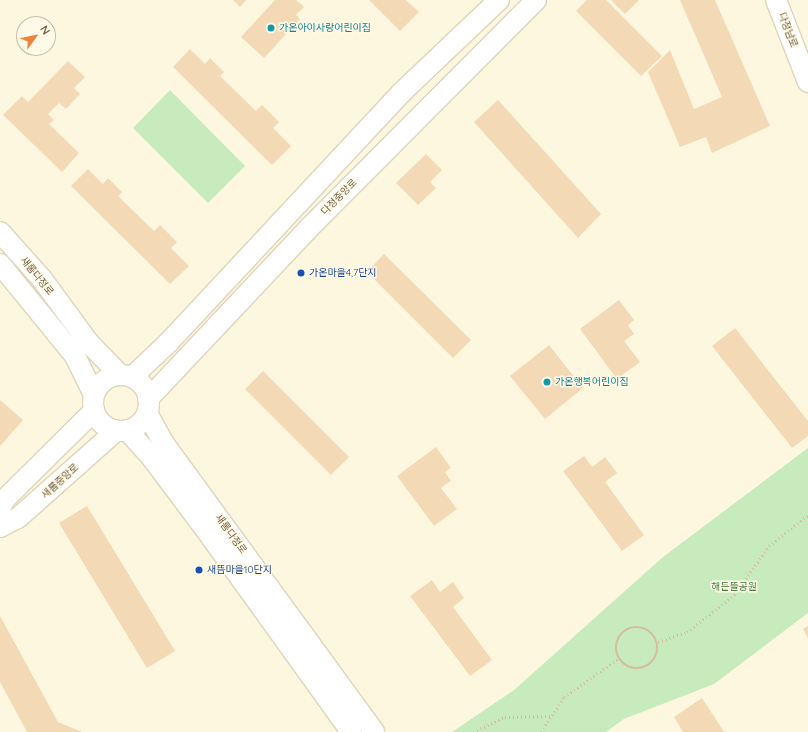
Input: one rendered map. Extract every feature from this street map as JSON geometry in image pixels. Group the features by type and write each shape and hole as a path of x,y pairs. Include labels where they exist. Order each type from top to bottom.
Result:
{"street":[{"path":"0,508 4,500 94,403 109,378 126,376 168,343 401,93 499,0"},
{"name":"다정중앙로","path":"147,406 308,229 536,0"},
{"name":"다정남로","path":"776,0 808,82"},
{"name":"새롬다정로","path":"0,232 42,279 89,343 126,376"},
{"name":"새롬다정로","path":"0,264 75,356 94,403"},
{"path":"94,403 101,422 122,430 139,424 147,406 143,386 126,376"},
{"name":"새롬다정로","path":"147,406 165,445 374,732"},
{"name":"새롬다정로","path":"122,430 175,488 351,732"},
{"name":"새롬중앙로","path":"0,527 18,518 122,430"}],"path":[{"path":"658,642 687,632 734,595 769,546 808,515"},
{"path":"629,628 650,630 658,642 657,655 649,666 636,669 619,658 619,637 629,628"},
{"path":"541,732 564,697 580,683 619,658"},
{"path":"473,732 504,717 552,716"}],"green space":[{"path":"170,90 245,166 208,203 133,128"},
{"name":"해든뜰공원","path":"808,448 808,613 714,684 624,719 606,732 452,732 514,690 663,557"}],"building":[{"path":"233,0 246,0 240,7"},
{"name":"가온아이사랑어린이집","path":"275,0 296,0 304,7 296,15 300,19 264,58 241,37"},
{"path":"369,0 406,0 419,12 400,31"},
{"path":"587,0 606,0 662,56 641,76 576,11"},
{"path":"611,0 639,0 625,14"},
{"path":"680,0 715,0 770,126 712,153 706,137 680,147 648,72 670,50 694,109 722,97"},
{"path":"190,49 205,64 210,58 224,72 220,76 256,111 262,105 279,122 273,128 291,146 272,165 173,67"},
{"path":"68,61 85,77 74,88 80,94 66,109 59,103 48,114 54,120 49,124 79,153 62,172 3,115 22,96 28,102"},
{"path":"498,100 601,214 578,238 474,122"},
{"path":"426,154 442,170 430,182 436,188 418,205 396,183"},
{"path":"88,169 103,184 108,178 122,192 118,196 154,231 160,225 177,242 171,248 189,266 170,284 71,186"},
{"path":"384,254 471,340 453,358 367,272"},
{"path":"619,300 634,320 628,325 634,334 624,341 640,362 617,379 580,329"},
{"path":"735,328 808,421 808,436 792,448 712,346"},
{"name":"가온행복어린이집","path":"549,345 583,388 545,419 510,376"},
{"path":"263,371 349,457 331,475 245,389"},
{"path":"0,400 23,420 0,446"},
{"path":"436,447 451,468 445,472 451,481 441,488 457,509 434,526 397,476"},
{"path":"584,456 592,467 605,457 617,473 605,482 644,535 622,551 563,471"},
{"path":"87,506 175,651 147,668 59,523"},
{"path":"432,580 440,592 453,582 464,598 453,607 492,660 470,676 410,596"},
{"path":"0,616 58,722 82,732 27,732 0,682"},
{"path":"808,626 808,638 803,629"},
{"path":"702,698 724,732 683,732 674,717"}],"place":[{"name":"가온아이사랑어린이집","path":"271,28"},
{"name":"가온마을4,7단지","path":"301,273"},
{"name":"가온행복어린이집","path":"547,382"},
{"name":"새뜸마을10단지","path":"199,570"}]}
